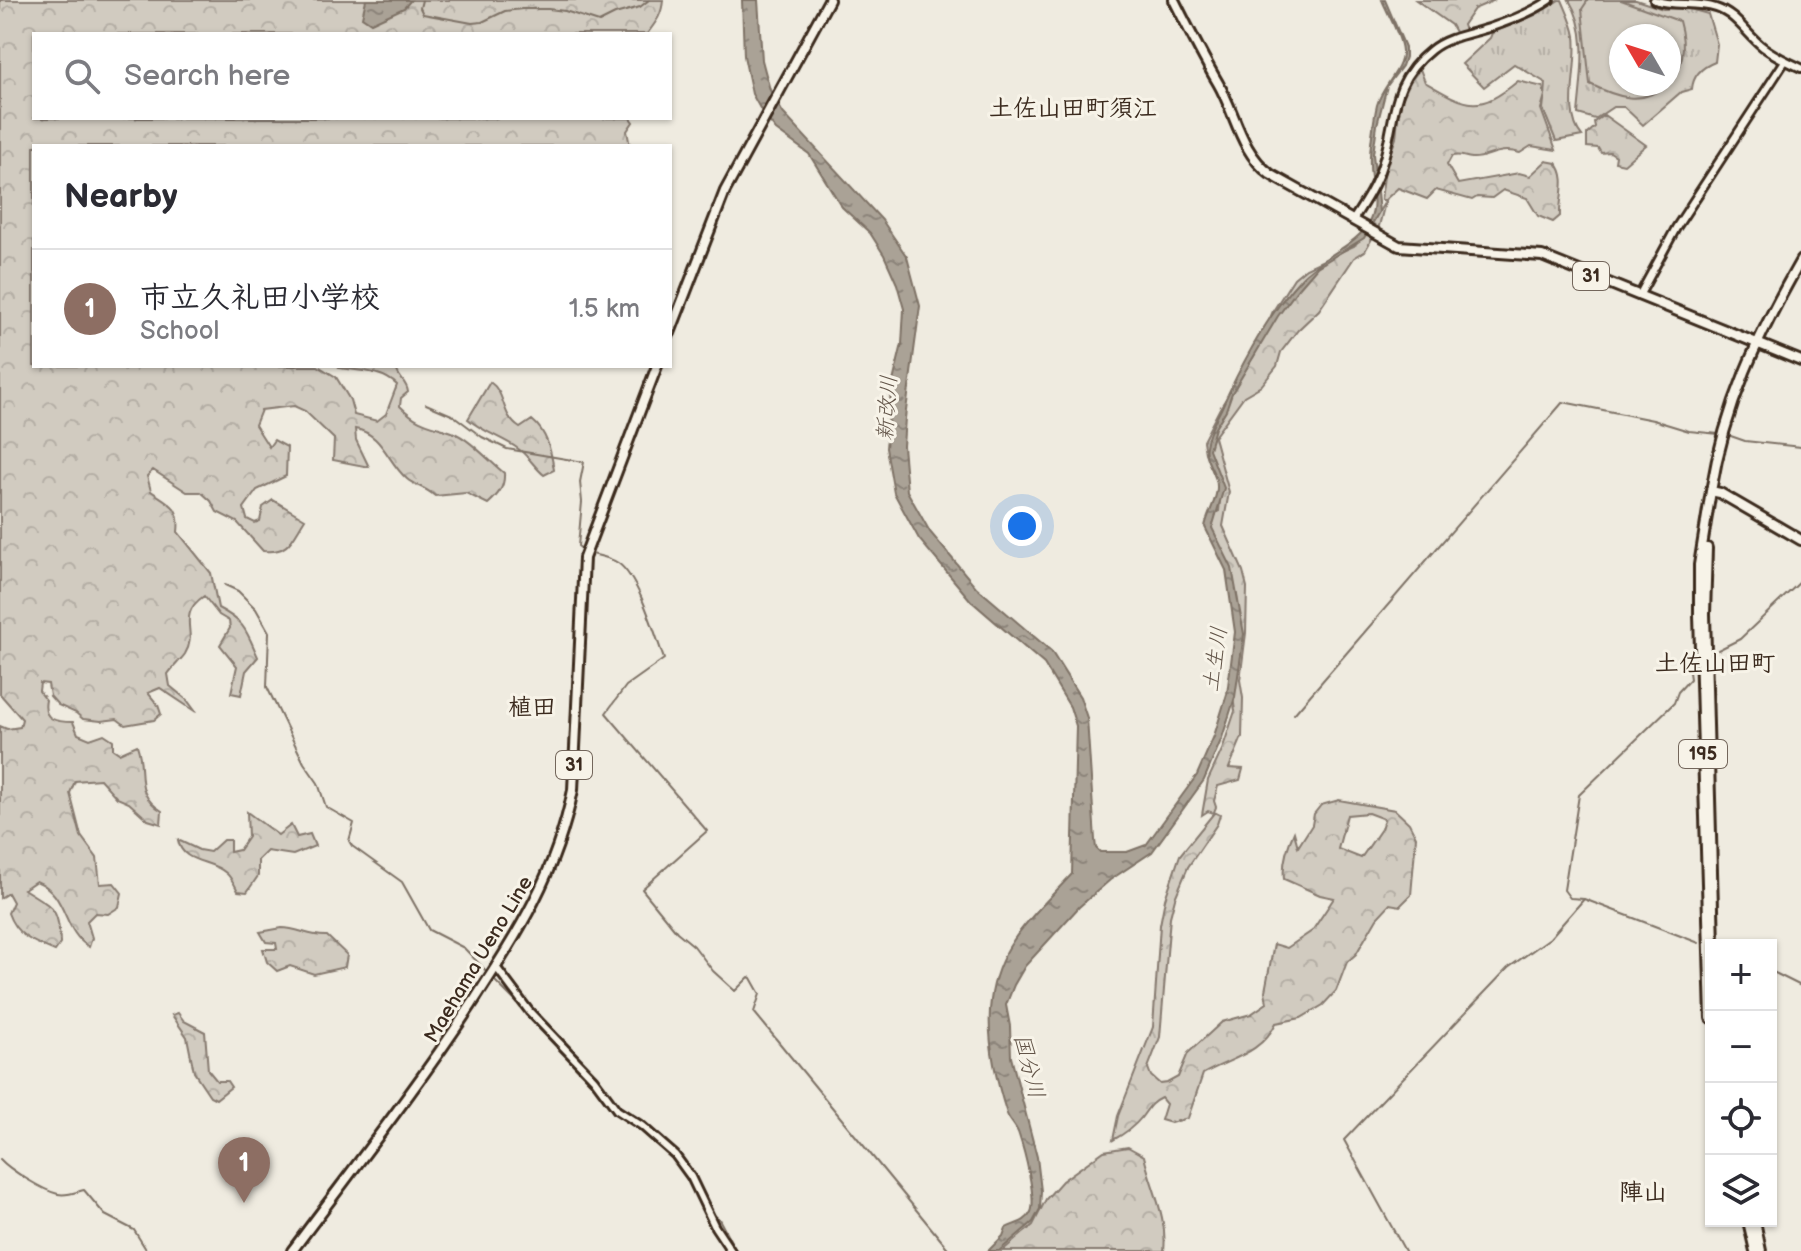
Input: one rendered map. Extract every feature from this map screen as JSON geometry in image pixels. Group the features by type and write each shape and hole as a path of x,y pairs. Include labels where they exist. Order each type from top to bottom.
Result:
{"main road":[{"path":"672,328 725,191 829,0"},
{"name":"31","path":"1174,0 1208,70 1217,81 1243,143 1262,168 1399,246 1542,256 1801,361"},
{"path":"1801,260 1756,342 1723,435 1711,491 1720,493 1801,540"},
{"name":"Maehama Ueno Line","path":"292,1251 433,1063 537,899 569,811 573,790 584,558 656,368"},
{"name":"195","path":"1711,491 1705,614 1714,939"},
{"name":"195","path":"1711,491 1699,565 1711,1011"},
{"path":"1749,1227 1755,1251"},
{"path":"1756,1227 1761,1251"}],"street":[{"path":"1353,220 1379,174 1396,95 1408,75 1431,49 1446,41 1511,21 1550,0"},
{"path":"1654,0 1666,4 1716,8 1733,17 1762,47 1801,68"},
{"path":"1639,296 1676,228 1785,61"},
{"path":"496,967 529,1011 583,1068 617,1110 642,1126 675,1155 691,1177 715,1227 731,1251"}],"green space":[{"path":"0,0 663,0 660,14 648,32 32,32 32,120 633,122 627,131 630,144 32,144 32,368 321,368 336,377 350,400 354,415 377,421 386,414 397,385 377,374 339,368 397,368 408,392 401,398 400,406 419,420 466,440 504,473 500,490 488,504 466,493 435,496 407,479 378,442 364,432 355,429 356,440 369,467 333,460 334,439 305,411 294,406 261,410 255,425 269,447 274,440 287,447 286,476 257,490 244,508 247,519 255,523 260,521 263,507 273,500 305,519 289,544 272,551 263,551 237,522 217,512 201,492 187,492 153,470 147,476 151,491 176,511 178,532 211,573 218,608 244,628 258,657 246,671 241,695 231,693 237,666 220,645 230,628 229,621 219,615 204,596 191,610 189,646 168,674 170,686 196,712 160,688 148,693 161,714 154,720 125,725 117,719 83,719 58,705 50,696 48,684 40,683 39,691 46,700 48,716 73,722 78,734 90,739 104,734 113,740 113,749 119,753 137,745 147,797 162,811 161,824 148,820 129,803 117,798 100,779 75,781 70,793 81,836 97,858 100,884 114,883 122,893 119,907 108,914 95,913 87,921 92,938 89,947 74,932 54,895 36,881 24,889 56,914 60,944 55,951 21,933 8,913 13,902 8,893 0,898 0,726 7,729 20,727 22,719 0,694"},
{"path":"1416,0 1495,0 1474,9 1463,25 1465,31 1456,34 1451,25"},
{"path":"1562,0 1575,36 1572,102 1576,126 1582,136 1556,141 1543,109 1546,83 1514,64 1484,87 1462,64 1492,33 1535,15"},
{"path":"1569,0 1636,0 1663,9 1686,8 1708,14 1717,44 1715,62 1699,72 1692,89 1681,92 1681,24 1609,24 1609,96 1676,96 1643,125 1624,107 1613,107 1595,119 1578,114 1582,70 1580,27"},
{"path":"1588,0 1621,0 1679,21 1680,24 1609,24 1609,93 1590,84 1582,9"},
{"path":"1420,69 1425,82 1452,97 1473,103 1493,99 1518,81 1543,87 1545,95 1541,109 1556,150 1531,146 1520,153 1505,151 1478,158 1455,155 1447,165 1458,184 1519,173 1530,176 1546,161 1556,163 1562,175 1562,188 1560,216 1553,222 1538,216 1527,198 1503,190 1492,198 1477,197 1472,200 1436,190 1427,199 1398,188 1386,200 1381,200 1385,168 1396,138 1399,106"},
{"path":"1604,115 1646,145 1624,164 1615,162 1616,156 1610,152 1601,153 1598,148 1587,147 1587,134 1595,127 1594,122"},
{"path":"1386,201 1379,226 1365,251 1354,258 1319,310 1281,352 1277,366 1261,386 1244,396 1214,437 1229,492 1223,526 1247,587 1246,633 1240,680 1242,737 1229,768 1243,769 1240,780 1218,786 1214,801 1214,812 1220,815 1217,824 1188,867 1175,898 1170,917 1160,1037 1148,1068 1151,1076 1160,1084 1178,1077 1188,1053 1222,1022 1251,1014 1267,1003 1265,991 1274,944 1287,948 1312,931 1334,898 1284,879 1286,855 1294,832 1298,847 1321,805 1339,800 1395,810 1409,823 1416,837 1411,895 1400,906 1390,904 1377,918 1356,954 1347,962 1336,991 1323,1005 1301,1018 1276,1023 1254,1049 1203,1074 1188,1118 1171,1123 1161,1120 1166,1104 1161,1098 1132,1128 1113,1140 1118,1116 1153,1027 1160,925 1165,899 1180,855 1214,813 1208,811 1202,815 1208,780 1235,711 1232,690 1240,635 1237,595 1211,531 1211,515 1219,511 1221,491 1203,441 1220,408 1254,356 1273,311 1294,278 1306,268 1354,246","holes":["1368,813 1384,819 1381,829 1361,858 1338,849 1347,815"]},
{"path":"490,382 499,392 514,423 520,428 532,420 541,430 550,449 554,470 544,475 521,451 468,419"},
{"path":"247,812 278,835 291,825 297,837 310,834 315,846 293,855 267,851 258,860 258,876 247,892 238,891 230,877 220,869 185,853 178,840 210,852 223,840 230,840 230,852 239,850 248,837"},
{"path":"282,928 327,936 347,955 345,967 314,974 290,966 277,971 267,962 263,949 277,949 276,943 266,942 260,932"},
{"path":"178,1013 184,1021 205,1032 208,1070 217,1081 227,1081 231,1087 216,1099 210,1096 194,1072 187,1037 172,1015"},
{"path":"1128,1147 1144,1156 1164,1226 1164,1251 1002,1251 1033,1225 1046,1199 1062,1181 1104,1151"}],"water":[{"path":"366,0 411,0 404,8 371,23 362,17"},
{"path":"742,0 758,0 762,60 770,90 783,113 882,220 907,257 920,306 903,446 907,491 930,532 976,587 1051,651 1080,697 1087,718 1095,840 1100,852 1127,852 1146,845 1197,775 1214,736 1227,694 1235,632 1226,570 1205,527 1217,486 1206,457 1207,441 1247,356 1278,306 1302,277 1358,236 1370,220 1374,200 1370,152 1376,111 1380,98 1399,65 1402,51 1382,0 1385,0 1405,47 1402,66 1387,86 1377,125 1373,154 1379,212 1364,238 1317,267 1278,316 1232,393 1215,428 1209,449 1224,488 1212,528 1232,568 1244,634 1235,697 1222,738 1204,780 1152,852 1110,880 1079,907 1025,966 1006,1005 1011,1057 1037,1157 1041,1191 1040,1209 1033,1222 999,1251 988,1251 1003,1236 1006,1228 1029,1216 1032,1196 1021,1142 1007,1114 996,1072 991,1043 991,1000 1001,962 1010,946 1032,916 1072,874 1076,726 1070,707 1044,664 971,601 919,539 894,493 886,448 891,390 902,344 904,309 897,284 870,233 842,207 809,154 776,130 752,94 744,56"}],"waterway":[{"path":"422,0 420,8 423,14 472,23 482,22 505,11 522,9 565,11 599,22 640,7 649,0"},
{"path":"1294,714 1563,402 1653,420 1689,431 1719,434"},
{"path":"426,404 454,416 482,437 507,449 584,462 580,482 582,502 578,546 583,550"},
{"path":"1725,434 1745,441 1801,447"},
{"path":"588,553 615,561 626,570 646,607 664,659 626,686 606,713 707,831 642,889 677,932 735,991 751,978 760,994 754,1012 950,1251"},
{"path":"1718,650 1740,639 1801,581"},
{"path":"225,585 238,591 256,609 269,632 267,687 304,763 318,783 326,807 354,823 349,841 352,846 402,882 429,930 464,948 489,974"},
{"path":"1689,672 1690,679 1678,692 1674,703 1579,795 1564,890 1570,898 1584,899 1699,943"},
{"path":"1405,1251 1344,1140 1508,968 1550,938 1584,899"},
{"path":"1777,974 1801,986"},
{"path":"493,979 525,1011"},
{"path":"585,1074 606,1100"},
{"path":"617,1114 645,1133"},
{"path":"665,1150 677,1163"},
{"path":"0,1159 36,1185 52,1192 65,1194 84,1190 105,1215 134,1230 147,1251"},
{"path":"712,1213 719,1219 736,1251"}],"place":[{"name":"市立久礼田小学校","path":"244,1203"}],"district":[{"name":"土佐山田町須江","path":"1073,108"},
{"name":"土佐山田町","path":"1715,663"},
{"name":"植田","path":"532,707"},
{"name":"陣山","path":"1643,1192"}],"water label":[{"name":"新改川","path":"886,408"},
{"name":"土生川","path":"1214,659"},
{"name":"国分川","path":"1030,1066"}]}
